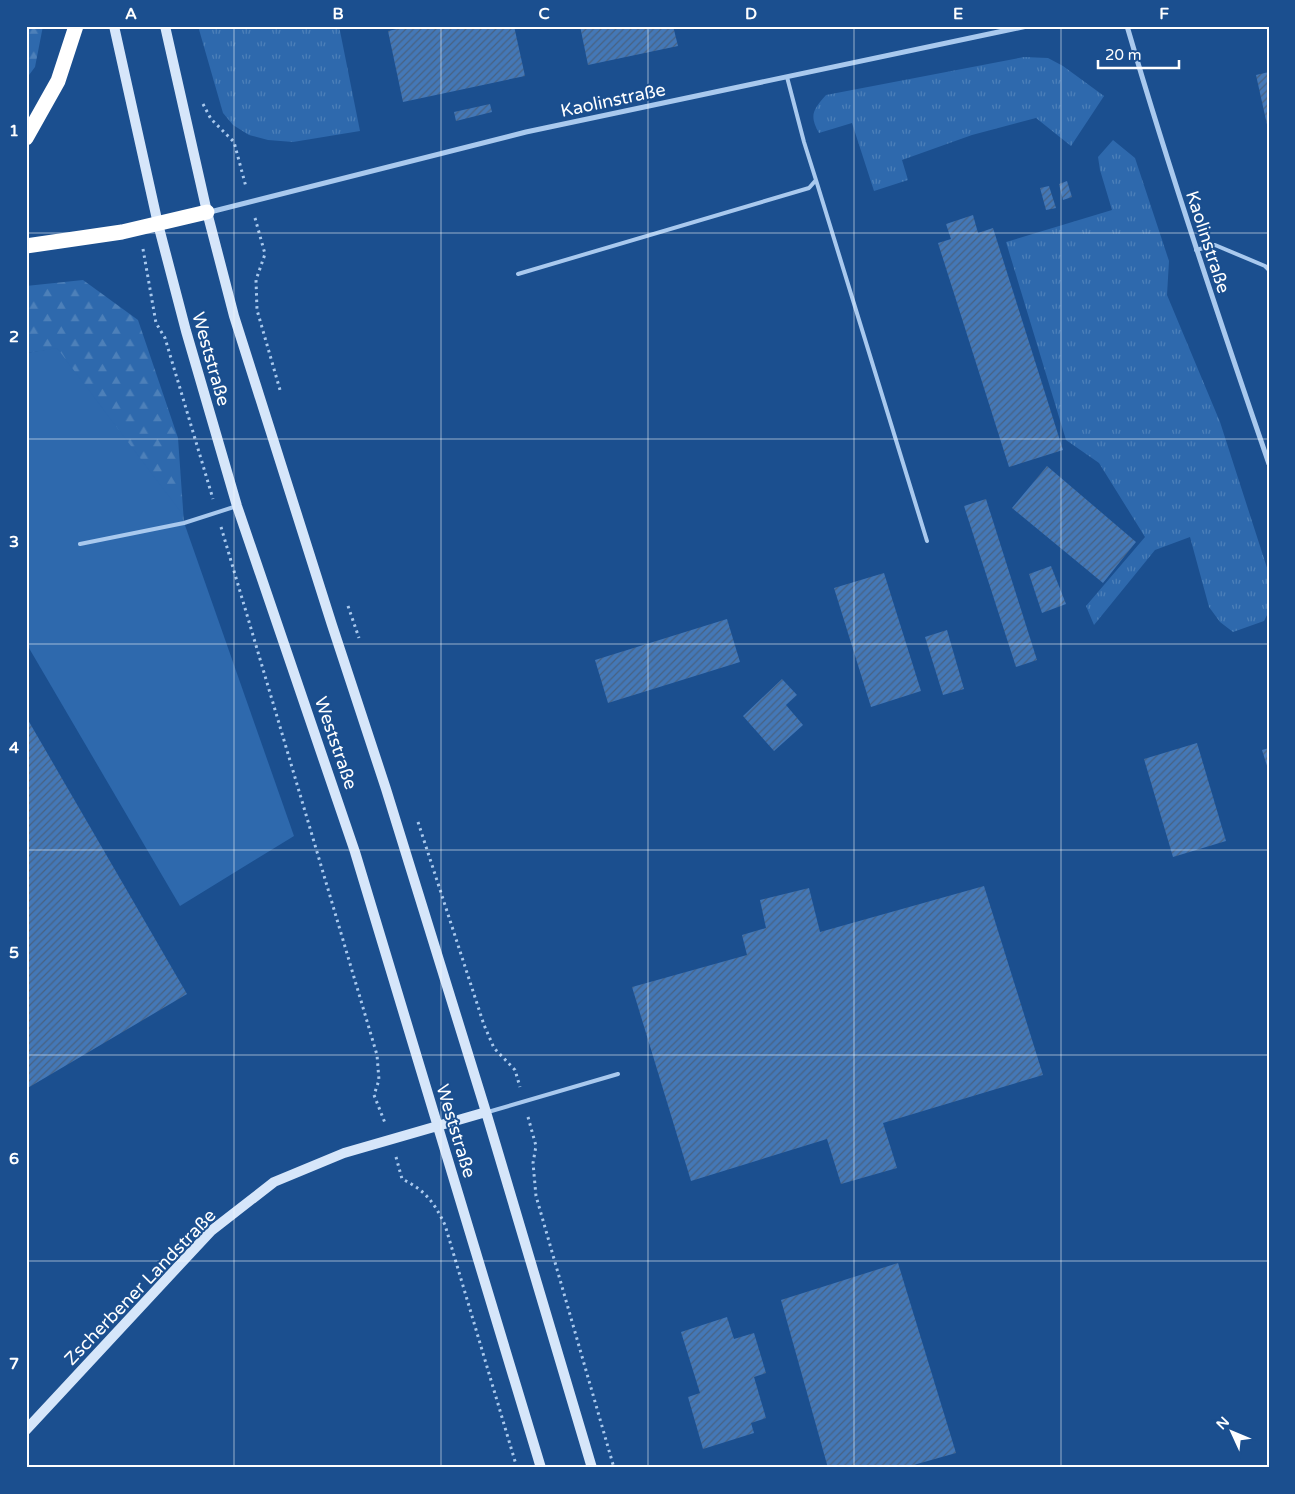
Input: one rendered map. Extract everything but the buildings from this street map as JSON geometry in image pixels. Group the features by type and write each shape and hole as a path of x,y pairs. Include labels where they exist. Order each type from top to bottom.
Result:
{"highway":[{"path":"26,138 58,81 76,26"},
{"path":"26,246 122,232 207,212"}],"main road":[{"name":"Weststraße","path":"114,26 158,224 186,331 237,506 355,852 541,1468"},
{"name":"Weststraße","path":"165,26 207,212 234,316 389,799 486,1112"},
{"name":"Zscherbener Landstraße","path":"26,1430 211,1231 274,1182 344,1153 486,1112"},
{"path":"486,1112 592,1468"}],"street":[{"name":"Kaolinstraße","path":"207,212 406,164 526,132 1027,26"},
{"name":"Kaolinstraße","path":"1126,26 1147,99 1196,250 1269,464"}],"lane":[{"path":"787,77 804,142 927,541"},
{"path":"518,274 809,188 816,180"},
{"path":"1196,250 1215,245 1265,266 1269,270"},
{"path":"80,544 184,523 237,506"},
{"name":"Weststraße","path":"486,1112 618,1074"}],"path":[{"path":"202,99 211,119 234,142 265,254 256,280 257,310 280,392"},
{"path":"165,338 377,1055 379,1080 374,1095 391,1139 402,1179 416,1186 427,1196 437,1209 445,1225 518,1468"},
{"path":"346,599 361,646"},
{"path":"416,816 484,1024 494,1048 515,1070 536,1146 533,1163 536,1196 614,1468"}],"green space":[{"path":"26,26 43,26 35,67 26,79"},
{"path":"198,26 339,26 360,131 293,142 268,140 249,135 233,125 223,113"},
{"path":"1024,57 1048,58 1063,66 1104,96 1071,146 1036,118 972,135 902,160 908,180 874,191 852,123 819,133 814,122 815,109 826,95"},
{"path":"1113,140 1135,158 1169,261 1167,295 1220,422 1269,574 1269,611 1264,621 1233,632 1220,622 1209,607 1190,537 1155,550 1094,625 1086,606 1145,537 1099,463 1066,440 1006,242 1112,210 1098,157"},
{"path":"83,280 138,320 178,438 184,523 57,349 26,353 26,286"},
{"path":"57,348 180,511 294,836 180,906 26,643 26,353"}]}
